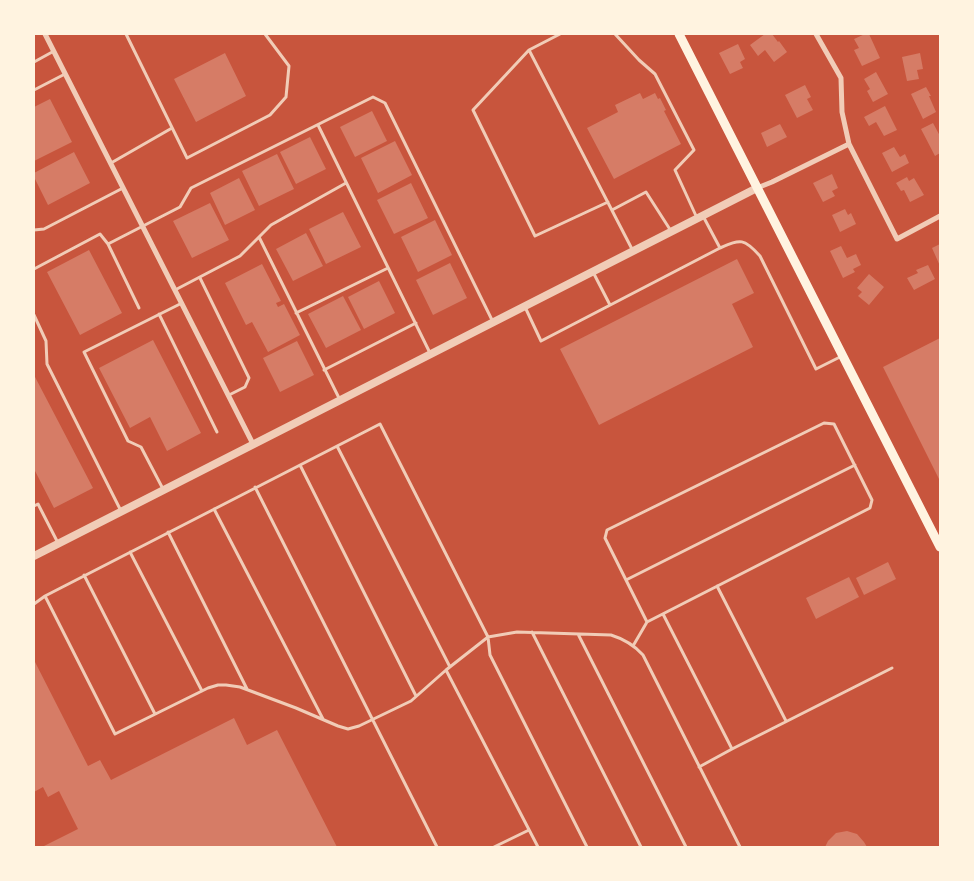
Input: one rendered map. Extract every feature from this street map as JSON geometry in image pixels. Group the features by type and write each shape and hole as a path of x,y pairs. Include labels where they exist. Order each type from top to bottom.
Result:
{"main road":[{"path":"678,34 940,547"}],"street":[{"path":"45,34 254,444"},
{"path":"816,34 841,78 842,112 849,144 897,239 940,216"},
{"path":"34,556 757,188 849,144"}],"lane":[{"path":"126,34 187,158 270,115 286,97 289,66 265,34"},
{"path":"560,34 529,50 473,110 536,236 608,202"},
{"path":"615,34 655,74 694,150 675,170 700,217 720,248"},
{"path":"529,50 633,251"},
{"path":"34,62 54,51"},
{"path":"34,90 66,74"},
{"path":"108,244 180,207 191,188 374,97 385,103 494,322"},
{"path":"318,125 431,354"},
{"path":"111,163 172,128"},
{"path":"176,290 240,256 271,225 346,183"},
{"path":"34,230 44,229 124,188"},
{"path":"612,210 646,192 672,232"},
{"path":"34,269 100,234 108,244 139,308"},
{"path":"259,237 340,400"},
{"path":"525,306 541,341 736,241 749,244 760,256 816,369 843,356"},
{"path":"296,313 388,268"},
{"path":"593,271 610,305"},
{"path":"200,278 249,378 245,386 229,395"},
{"path":"164,490 141,447 128,441 84,352 182,303"},
{"path":"159,314 217,432"},
{"path":"34,315 46,340 47,364 121,512"},
{"path":"324,370 416,323"},
{"path":"633,646 647,622 870,508 872,500 834,424 824,423 607,530 605,538 647,622"},
{"path":"34,604 45,596 168,532 380,424 488,637 490,655 587,847"},
{"path":"337,446 450,667"},
{"path":"300,464 416,696"},
{"path":"626,580 854,465"},
{"path":"256,488 437,847"},
{"path":"34,506 38,504 58,544"},
{"path":"214,509 323,720"},
{"path":"168,532 248,689"},
{"path":"130,552 202,691"},
{"path":"84,576 155,714"},
{"path":"717,586 786,722"},
{"path":"45,596 115,734 218,685 248,689 348,729 373,720 412,701 446,670 488,637 517,632 611,635 619,637 643,655 740,847"},
{"path":"663,614 732,749"},
{"path":"532,632 641,847"},
{"path":"578,634 686,847"},
{"path":"699,767 892,668"},
{"path":"446,670 538,847"},
{"path":"494,847 529,830"}],"building":[{"path":"765,34 772,34 787,52 774,62 765,50 758,56 750,45"},
{"path":"869,34 880,58 862,66 854,50 859,48 854,39"},
{"path":"738,44 745,59 740,62 743,68 730,74 719,53"},
{"path":"225,53 246,96 196,122 174,79"},
{"path":"920,53 923,69 917,70 919,79 907,81 902,57"},
{"path":"876,72 888,94 873,102 867,91 870,89 864,79"},
{"path":"805,85 811,97 807,99 813,110 797,118 785,95"},
{"path":"926,87 936,112 923,119 911,94"},
{"path":"640,93 643,99 655,93 658,99 660,98 666,110 664,111 681,144 614,179 587,128 618,112 615,105"},
{"path":"50,99 72,142 34,161 34,107"},
{"path":"885,106 897,130 884,136 876,122 869,126 864,117"},
{"path":"372,111 387,141 355,157 340,127"},
{"path":"933,123 940,136 940,153 935,156 921,129"},
{"path":"780,124 787,137 767,147 761,133"},
{"path":"310,137 326,169 296,184 280,152"},
{"path":"395,141 412,175 378,193 361,158"},
{"path":"894,147 900,157 905,154 909,163 892,172 882,153"},
{"path":"74,152 90,183 48,205 34,177 34,173"},
{"path":"277,154 294,189 259,206 242,171"},
{"path":"832,174 838,188 832,191 835,196 823,202 813,183"},
{"path":"907,177 909,181 914,178 924,195 910,202 904,190 901,191 896,183"},
{"path":"239,178 255,210 225,225 210,193"},
{"path":"411,183 428,218 394,234 377,200"},
{"path":"210,203 229,240 192,258 173,221"},
{"path":"845,209 848,215 851,213 856,224 840,232 832,215"},
{"path":"343,212 361,247 326,264 309,229"},
{"path":"435,220 452,255 418,272 401,237"},
{"path":"306,233 323,266 293,281 276,249"},
{"path":"940,244 940,266 932,248"},
{"path":"841,246 847,258 856,254 861,265 853,269 855,272 843,278 830,251"},
{"path":"89,250 122,313 80,335 47,272"},
{"path":"737,259 754,293 732,304 753,347 599,425 560,349"},
{"path":"450,263 467,298 433,315 416,280"},
{"path":"262,264 281,301 276,303 278,307 284,304 300,335 268,352 252,322 246,325 225,283"},
{"path":"928,265 935,279 914,290 907,278 918,273 916,270"},
{"path":"869,274 884,287 869,305 858,296 862,292 857,288"},
{"path":"379,281 395,313 364,329 348,297"},
{"path":"343,296 361,330 326,348 308,314"},
{"path":"940,338 940,481 883,367"},
{"path":"153,340 201,433 167,451 150,417 130,428 99,368"},
{"path":"297,341 314,375 280,392 263,358"},
{"path":"34,375 93,488 54,508 34,469"},
{"path":"888,562 896,579 864,595 856,578"},
{"path":"849,577 859,597 816,619 806,598"},
{"path":"34,660 88,766 100,760 111,780 234,718 247,745 277,730 337,847 42,847 78,829 59,791 48,797 43,787 34,792"},
{"path":"847,831 857,834 867,847 825,847 836,833"}]}
